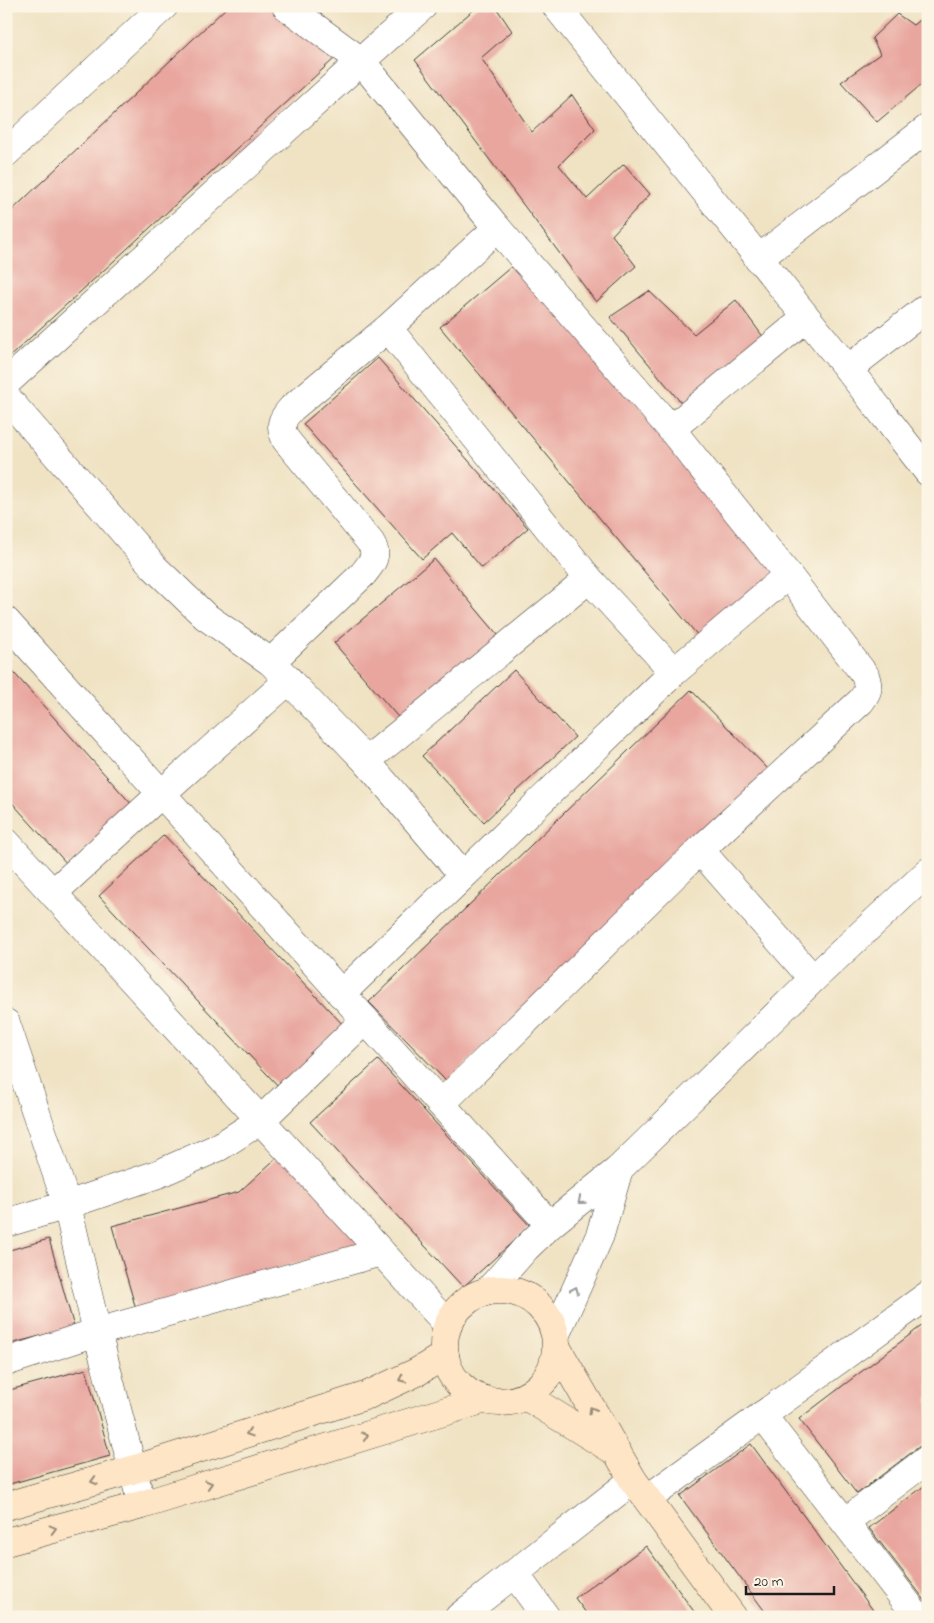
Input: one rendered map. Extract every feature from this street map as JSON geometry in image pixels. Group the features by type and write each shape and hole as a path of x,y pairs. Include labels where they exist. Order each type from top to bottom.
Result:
{"street":[{"path":"6,154 164,6"},
{"path":"286,6 361,61 497,228 670,429 788,575 865,675 868,685 868,691 862,700 700,850 441,1104"},
{"path":"6,383 423,6"},
{"path":"556,6 928,472"},
{"path":"758,259 928,128"},
{"path":"53,893 161,794 280,671 372,563 375,549 371,542 286,440 281,424 292,408 388,328 497,228"},
{"path":"848,370 928,307"},
{"path":"670,429 806,318"},
{"path":"388,328 589,579 674,672"},
{"path":"6,397 154,567 205,616 280,671 366,761 463,875"},
{"path":"341,994 674,672 788,575"},
{"path":"366,761 589,579"},
{"path":"6,621 550,1225"},
{"path":"6,842 448,1325"},
{"path":"700,850 813,979"},
{"path":"488,1292 526,1248 550,1225 619,1169 813,979 928,872"},
{"path":"6,1224 167,1170 220,1147 261,1120 365,1020"},
{"path":"6,1023 67,1205 97,1332 142,1505"},
{"path":"619,1169 600,1235 556,1341 554,1363 548,1376 539,1388 527,1396 512,1402 482,1400 469,1393 458,1382 449,1370 445,1355 444,1340 448,1325 454,1314 475,1296 506,1290 523,1295 538,1304 549,1318 556,1341 616,1453 733,1617"},
{"path":"6,1362 97,1332 381,1252"},
{"path":"459,1617 515,1574 640,1489 762,1415 928,1295"},
{"path":"6,1506 132,1470 368,1395 417,1372 445,1355"},
{"path":"527,1396 616,1453"},
{"path":"6,1542 142,1505 482,1400"},
{"path":"762,1415 918,1617"},
{"path":"845,1522 928,1459"},
{"path":"515,1574 546,1617"}],"building":[{"path":"228,6 268,6 335,58 6,360 6,216"},
{"path":"478,6 495,6 512,31 481,58 532,132 572,95 595,129 559,165 587,199 624,164 650,194 612,235 636,266 596,302 415,60"},
{"path":"928,13 928,79 877,122 841,82 880,54 872,38 897,14 913,25"},
{"path":"518,261 778,572 699,637 440,327"},
{"path":"649,291 694,334 736,300 764,338 682,404 610,317"},
{"path":"378,358 528,528 482,568 452,533 422,559 303,424"},
{"path":"434,559 503,641 404,724 334,643"},
{"path":"6,664 134,807 68,865 6,796"},
{"path":"514,670 575,737 484,822 422,756"},
{"path":"691,690 769,770 447,1082 369,1002"},
{"path":"164,835 347,1029 282,1090 99,896"},
{"path":"378,1060 530,1226 463,1287 310,1122"},
{"path":"282,1153 364,1244 136,1309 112,1226 239,1192"},
{"path":"49,1239 74,1327 6,1345 6,1251"},
{"path":"928,1321 928,1440 857,1494 799,1419"},
{"path":"86,1369 110,1456 6,1485 6,1391"},
{"path":"751,1444 878,1617 769,1617 680,1496"},
{"path":"928,1483 928,1603 927,1603 869,1528"},
{"path":"646,1546 698,1617 589,1617 575,1598"}]}
